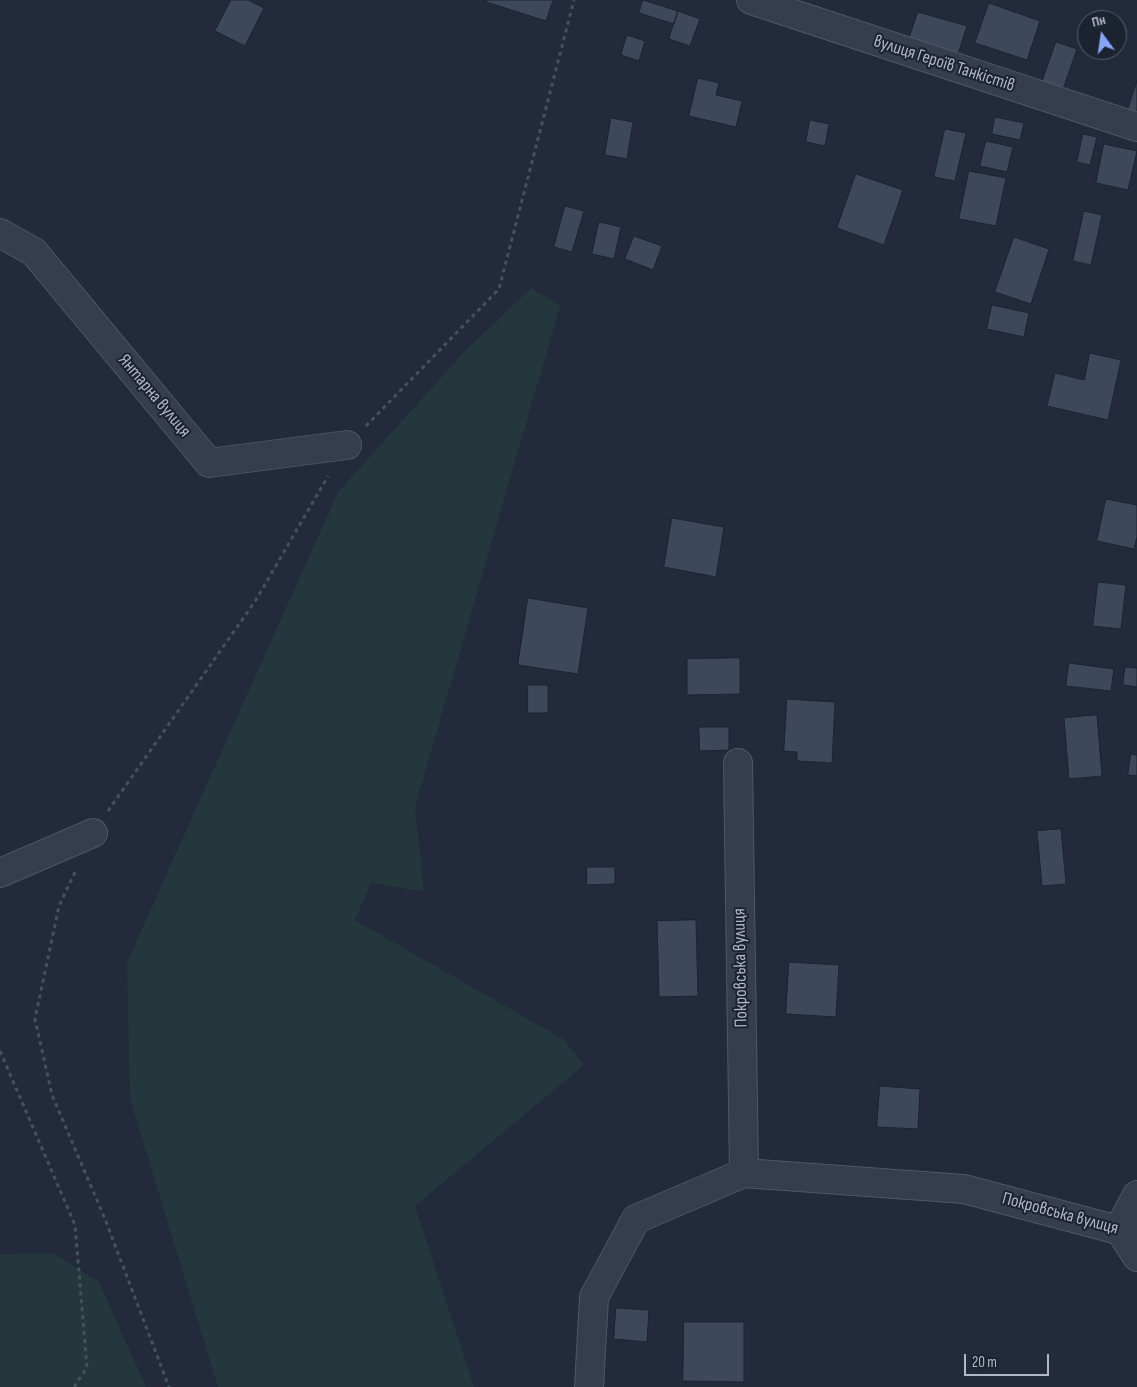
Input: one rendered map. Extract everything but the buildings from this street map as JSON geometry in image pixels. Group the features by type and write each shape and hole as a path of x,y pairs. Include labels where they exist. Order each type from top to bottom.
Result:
{"street":[{"name":"вулиця Героїв Танкістів","path":"751,0 1137,127"},
{"name":"Янтарна вулиця","path":"0,233 34,252 209,463 347,445"},
{"name":"Покровська вулиця","path":"738,763 744,1173"},
{"path":"0,873 93,833"},
{"name":"Покровська вулиця","path":"589,1387 594,1297 636,1219 744,1173 964,1189 1128,1232"},
{"path":"1137,1195 1128,1232 1137,1257"}],"path":[{"path":"169,1387 105,1219 52,1095 35,1019 59,906 93,833 256,600 347,445 499,289 574,0"},
{"path":"0,1051 75,1225 87,1368 74,1387"}],"shaded area":[{"path":"531,288 560,306 415,807 424,892 371,883 355,920 563,1039 584,1065 415,1206 474,1387 218,1387 130,1099 127,962 338,492 464,352"},
{"path":"53,1253 99,1282 146,1387 0,1387 0,1254"}]}
